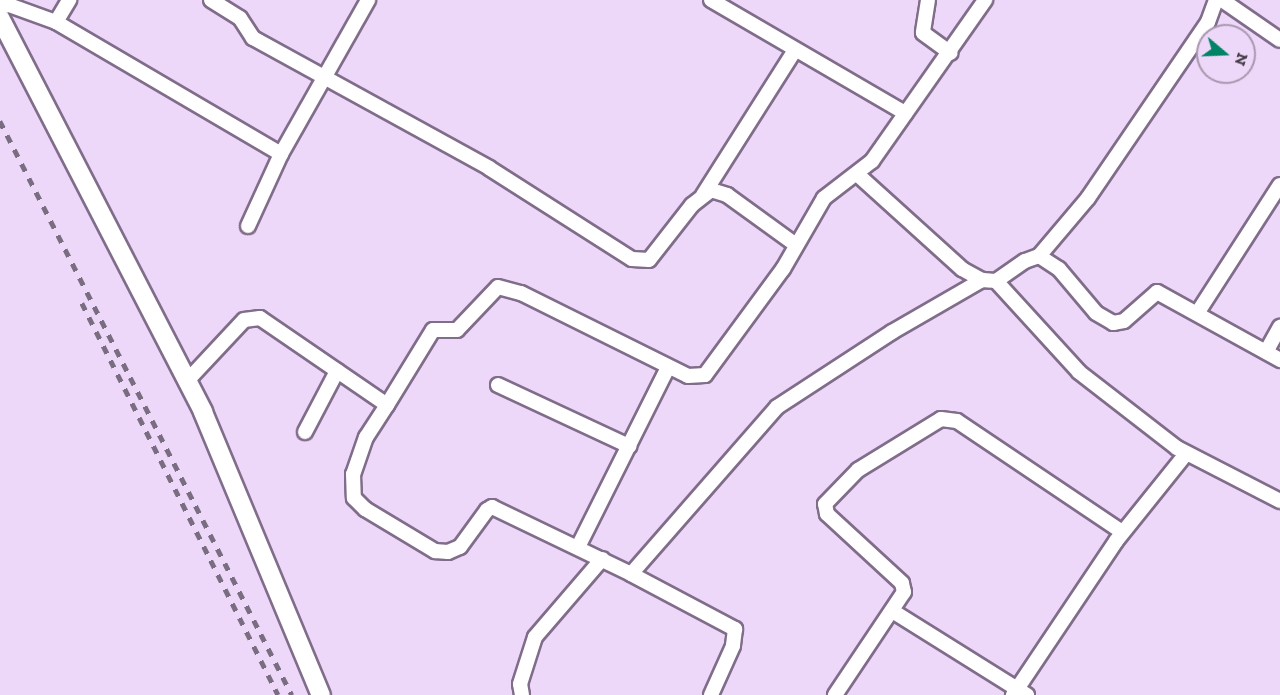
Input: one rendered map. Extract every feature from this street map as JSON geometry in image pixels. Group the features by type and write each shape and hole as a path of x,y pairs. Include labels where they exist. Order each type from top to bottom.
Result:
{"street":[{"path":"56,22 69,0"},
{"path":"211,0 240,18 253,38 325,75 489,168 632,259 649,260 701,197 795,50"},
{"path":"249,226 281,154 368,0"},
{"path":"711,0 905,113"},
{"path":"928,0 923,33 951,53"},
{"path":"711,695 733,646 735,629 602,559 492,507 487,510 460,547 435,551 364,509 354,498 353,474 366,438 433,330 457,330 498,287 521,293 688,376 705,375 796,245 824,198 872,161 951,53 985,0"},
{"path":"631,574 777,407 892,332 1025,261 1039,256 1094,188 1208,22 1216,0"},
{"path":"1222,0 1280,40"},
{"path":"0,7 9,6 56,22 281,154"},
{"path":"0,18 187,381 321,695"},
{"path":"857,174 962,269 989,281 1079,372 1185,454 1280,501"},
{"path":"1198,312 1280,186"},
{"path":"701,197 711,190 727,195 796,245"},
{"path":"1039,256 1059,269 1096,313 1113,323 1124,321 1157,292 1198,312 1280,360"},
{"path":"187,381 244,320 252,317 260,318 387,405"},
{"path":"1266,352 1280,327"},
{"path":"578,547 668,367"},
{"path":"305,432 337,371"},
{"path":"498,385 629,446"},
{"path":"835,695 894,612 904,592 902,584 827,514 825,504 858,470 941,419 957,421 1122,532"},
{"path":"894,612 1019,693 1122,532 1185,454"},
{"path":"522,695 520,684 535,637 602,559"}],"railway":[{"path":"0,121 292,695"},
{"path":"82,303 278,695"}]}
